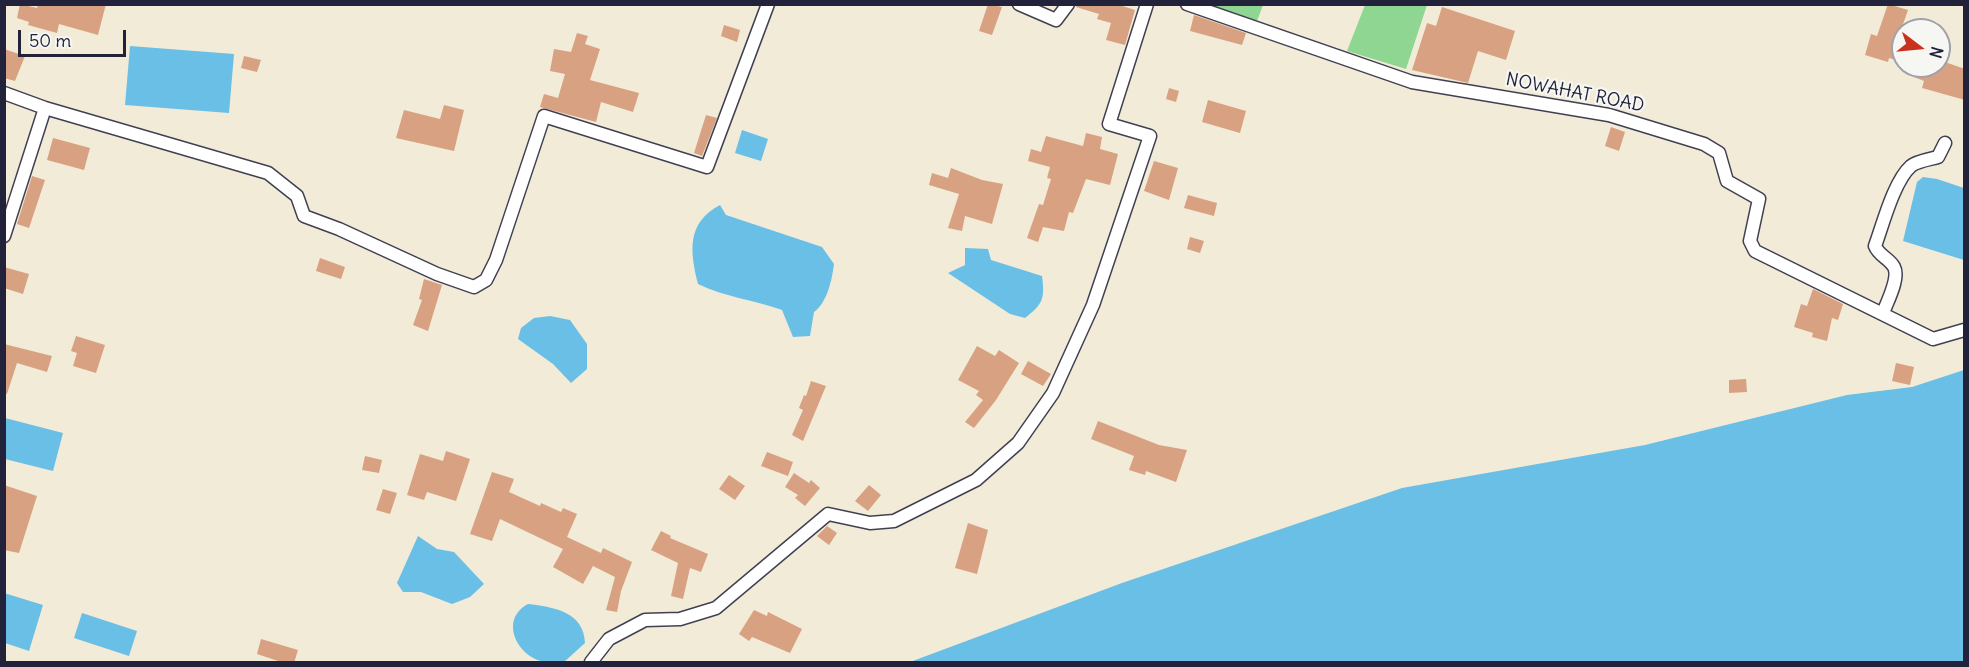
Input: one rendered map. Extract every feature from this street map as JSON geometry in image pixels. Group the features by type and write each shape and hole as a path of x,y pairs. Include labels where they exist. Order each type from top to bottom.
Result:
{"street":[{"path":"4,93 45,108 268,173 297,196 304,216 339,229 437,274 474,287 486,280 496,260 544,116 707,167 768,4"},
{"path":"1019,4 1056,20 1068,4"},
{"path":"591,663 609,639 645,620 680,619 716,608 828,514 870,523 894,521 976,480 1018,443 1053,393 1093,305 1150,136 1109,124 1146,4"},
{"name":"NOWAHAT ROAD","path":"1187,4 1412,82 1609,115 1704,144 1719,153 1727,181 1759,199 1750,241 1755,251 1934,339 1965,330"},
{"path":"4,236 45,108"},
{"path":"1883,313 1896,274 1894,265 1878,254 1875,246 1898,186 1912,165 1938,157 1945,143"}],"green space":[{"path":"1263,4 1257,21 1211,5"},
{"path":"1365,5 1427,5 1406,69 1347,51"}],"water":[{"path":"130,46 234,54 229,113 125,105"},
{"path":"742,130 768,139 761,161 735,153"},
{"path":"1923,177 1964,188 1964,260 1903,241 1917,182"},
{"path":"720,205 726,215 822,247 834,264 826,297 814,312 810,336 793,337 782,310 698,284 693,261 693,239 701,220"},
{"path":"965,248 988,249 991,260 1042,276 1043,296 1036,309 1025,318 1010,314 948,273 965,265"},
{"path":"550,316 570,320 587,344 587,369 571,383 553,364 518,339 521,328 534,318"},
{"path":"1964,370 1964,662 910,662 1122,583 1402,488 1645,445 1847,395 1912,387"},
{"path":"5,418 63,433 53,471 5,459"},
{"path":"418,536 437,549 454,552 484,584 470,597 452,604 421,592 403,592 397,583"},
{"path":"4,593 43,605 29,651 5,643"},
{"path":"528,604 557,609 566,613 579,624 585,643 564,662 547,663 527,654 515,637 513,628 514,619 519,611"},
{"path":"82,613 137,631 129,656 74,638"}],"building":[{"path":"20,4 37,8 38,4 106,4 98,35 59,24 57,33 28,25 29,22 17,18"},
{"path":"988,4 1002,7 992,35 979,31"},
{"path":"1077,4 1116,4 1135,10 1125,45 1106,40 1111,23 1097,19 1099,14 1076,7"},
{"path":"1888,4 1908,10 1905,18 1891,18 1891,59 1889,58 1888,62 1865,55 1871,34 1877,36"},
{"path":"1442,7 1515,31 1506,60 1478,51 1468,83 1412,70 1427,23 1436,26"},
{"path":"1194,15 1246,33 1242,45 1190,31"},
{"path":"724,25 740,30 737,42 721,36"},
{"path":"577,33 588,36 585,44 600,49 590,80 639,93 633,112 601,102 596,122 540,107 544,94 558,98 565,74 550,71 554,49 571,52"},
{"path":"4,49 25,56 15,81 4,78"},
{"path":"244,56 261,60 257,72 241,68"},
{"path":"1951,64 1965,69 1965,100 1922,88 1924,81 1916,78 1951,78"},
{"path":"1169,88 1179,91 1176,102 1166,99"},
{"path":"1208,100 1246,111 1240,133 1202,122"},
{"path":"444,105 464,110 454,151 396,138 404,110 440,119"},
{"path":"706,115 717,118 702,156 694,153"},
{"path":"1611,127 1625,132 1619,151 1605,146"},
{"path":"1086,133 1102,137 1100,149 1118,154 1110,185 1086,179 1073,213 1069,212 1064,231 1043,227 1038,242 1027,238 1039,204 1043,205 1051,179 1047,178 1050,167 1028,161 1031,149 1041,152 1046,136 1083,146"},
{"path":"53,138 90,148 84,170 47,160"},
{"path":"1154,161 1178,168 1169,200 1144,191"},
{"path":"951,168 982,180 1003,184 992,224 965,216 962,231 948,228 959,194 929,185 932,173 948,178"},
{"path":"32,176 45,180 29,228 17,224"},
{"path":"1188,195 1217,203 1214,216 1184,208"},
{"path":"1190,237 1204,241 1200,253 1187,249"},
{"path":"320,258 345,267 341,279 316,271"},
{"path":"4,267 29,274 23,294 4,288"},
{"path":"424,279 442,285 428,331 413,325 422,300 419,299"},
{"path":"1813,289 1843,304 1838,320 1832,318 1827,341 1812,337 1813,333 1794,327 1801,304 1807,306"},
{"path":"76,336 105,345 96,373 73,366 77,353 71,351"},
{"path":"4,344 52,356 47,372 17,363 7,394 4,394"},
{"path":"977,346 995,356 999,350 1019,363 996,400 974,428 965,422 983,400 976,395 979,391 958,380"},
{"path":"1028,361 1051,374 1043,386 1021,374"},
{"path":"1896,363 1914,367 1910,385 1892,381"},
{"path":"1746,379 1747,392 1729,393 1729,380"},
{"path":"811,381 826,386 803,441 792,435 803,410 799,408"},
{"path":"1098,421 1159,445 1187,450 1176,482 1146,471 1145,475 1129,470 1134,456 1091,439"},
{"path":"446,451 470,459 456,501 427,492 424,500 407,495 420,454 443,461"},
{"path":"767,452 793,462 788,476 761,466"},
{"path":"365,456 382,460 379,473 362,470"},
{"path":"492,472 514,479 509,492 540,506 541,503 561,512 563,508 577,514 567,537 601,553 603,548 632,562 621,591 617,612 606,610 615,577 593,566 583,584 553,567 563,549 500,519 492,541 470,534"},
{"path":"794,473 809,483 811,480 820,488 805,506 795,498 798,495 785,487"},
{"path":"729,475 745,486 735,500 719,489"},
{"path":"4,485 37,496 19,553 4,550"},
{"path":"869,485 881,495 868,511 855,501"},
{"path":"383,489 397,493 390,514 376,510"},
{"path":"968,523 988,530 977,574 955,568"},
{"path":"827,526 837,533 829,545 817,536"},
{"path":"661,531 671,536 670,538 708,554 701,572 690,568 683,599 671,596 678,563 651,550"},
{"path":"754,610 767,616 768,612 802,629 790,653 752,637 749,641 739,634"},
{"path":"261,639 298,650 294,663 284,663 257,654"}]}
